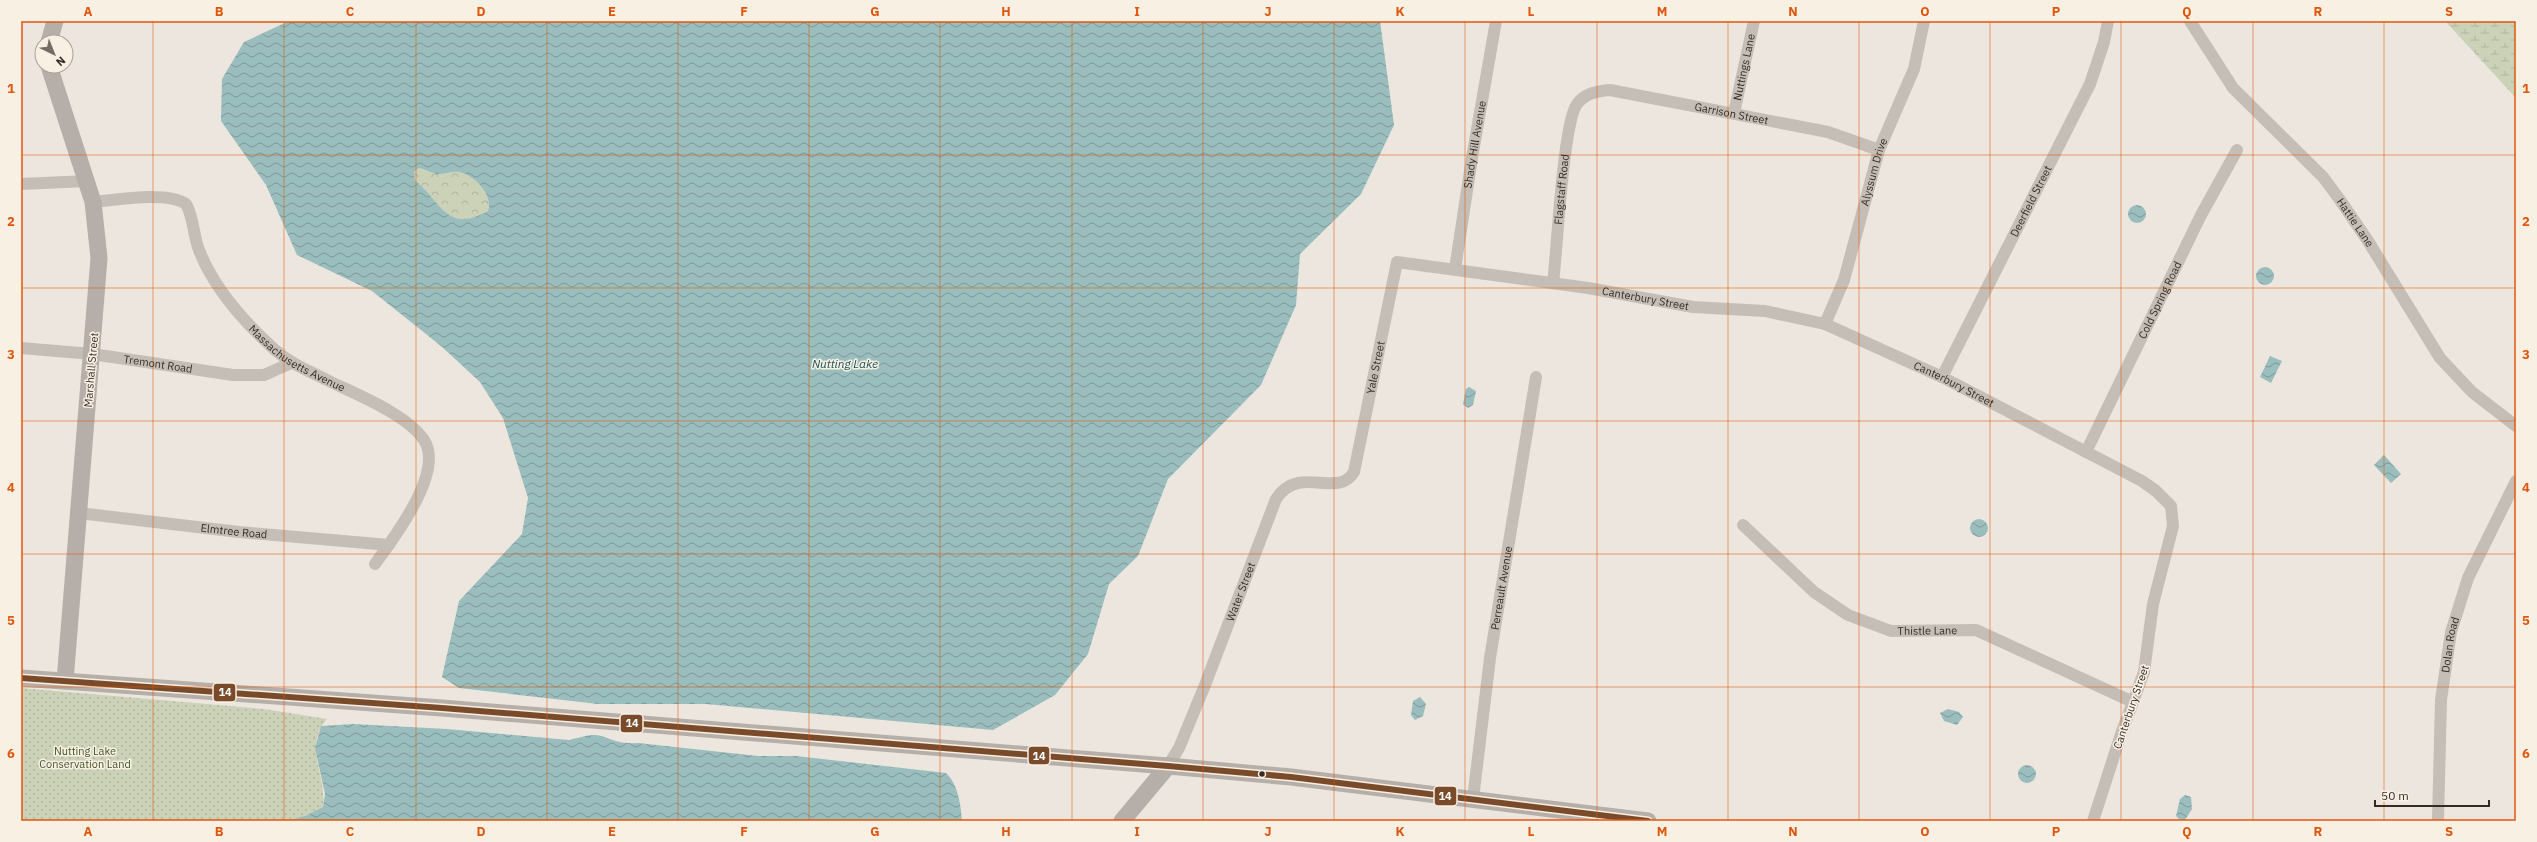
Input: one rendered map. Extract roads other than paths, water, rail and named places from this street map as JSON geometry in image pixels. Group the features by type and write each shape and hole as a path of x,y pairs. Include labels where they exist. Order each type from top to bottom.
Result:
{"main road":[{"path":"51,34 55,21"},
{"name":"Marshall Street","path":"52,74 93,202 99,258 65,681"},
{"path":"21,678 520,714 1168,766 1291,777 1638,820"},
{"path":"1122,821 1168,766"}],"street":[{"name":"Shady Hill Avenue","path":"1455,269 1472,158 1496,21"},
{"name":"Nuttings Lane","path":"1734,112 1754,21"},
{"name":"Alyssum Drive","path":"1825,324 1844,280 1879,150 1912,74 1924,21"},
{"name":"Deerfield Street","path":"1942,377 2090,84 2104,42 2108,21"},
{"name":"Hattie Lane","path":"2190,21 2233,88 2323,178 2340,200 2368,241 2440,358 2472,392 2516,426"},
{"name":"Garrison Street","path":"1582,99 1590,94 1610,90 1734,112 1828,132 1879,150"},
{"name":"Flagstaff Road","path":"1553,283 1568,143 1574,111 1582,99"},
{"name":"Cold Spring Road","path":"2086,452 2201,215 2237,150"},
{"path":"21,184 87,181"},
{"name":"Massachusetts Avenue","path":"93,202 133,198 174,199 186,204 191,215 198,247 210,275 243,318 292,363 396,416 418,432 425,441 428,450 428,460 416,502 375,564"},
{"name":"Canterbury Street","path":"1397,262 1553,283 1693,307 1765,311 1825,324 1942,377 2086,452 2156,491 2171,506 2173,516 2153,604 2147,657 2094,821"},
{"name":"Yale Street","path":"1354,472 1397,262"},
{"name":"Tremont Road","path":"21,348 92,354 252,376 274,372 292,363"},
{"name":"Perreault Avenue","path":"1472,799 1490,658 1536,377"},
{"name":"Water Street","path":"1168,766 1181,742 1205,685 1278,496 1287,486 1296,482 1307,481 1338,484 1350,478 1354,472"},
{"name":"Dolan Road","path":"2438,821 2441,700 2451,632 2468,578 2516,481"},
{"name":"Elmtree Road","path":"79,513 239,532 389,545"},
{"name":"Thistle Lane","path":"1743,525 1814,592 1848,614 1891,631 1976,630 2133,702"}],"water":[{"name":"Nutting Lake","path":"289,21 403,21 410,23 411,21 1380,21 1394,125 1361,194 1300,254 1296,305 1261,385 1168,479 1138,556 1109,584 1088,654 1055,695 993,730 706,704 598,704 459,688 442,677 459,601 522,534 528,498 503,418 480,382 441,346 372,291 297,255 266,185 221,121 222,79 244,42","holes":["419,168 437,174 459,172 471,177 485,192 488,198 488,211 474,217 463,219 454,217 439,206 415,180 414,172"]},
{"path":"2137,205 2143,208 2146,214 2143,220 2137,223 2131,220 2128,214 2131,208"},
{"path":"2265,267 2271,270 2274,276 2271,282 2265,285 2259,282 2256,276 2259,270"},
{"path":"2270,356 2282,361 2271,383 2260,377"},
{"path":"1469,387 1476,391 1473,405 1468,408 1463,404 1466,389"},
{"path":"2384,455 2401,474 2391,483 2374,465"},
{"path":"1975,519 1983,519 1988,524 1986,535 1983,537 1975,537 1970,532 1970,524"},
{"path":"1420,697 1426,704 1423,716 1415,720 1411,715 1413,701"},
{"path":"1948,709 1959,712 1963,717 1957,725 1944,721 1940,713"},
{"path":"353,724 447,729 569,740 589,735 597,735 627,743 758,756 796,756 946,773 956,789 960,802 962,821 286,821 305,816 323,807 325,794 315,748 321,726"},
{"path":"2023,765 2031,765 2036,770 2034,781 2031,783 2023,783 2018,778 2018,770"},
{"path":"2185,795 2191,797 2192,809 2185,820 2180,820 2176,816 2180,799"}],"park label":[{"name":"Nutting Lake Conservation Land","path":"85,757"}]}
